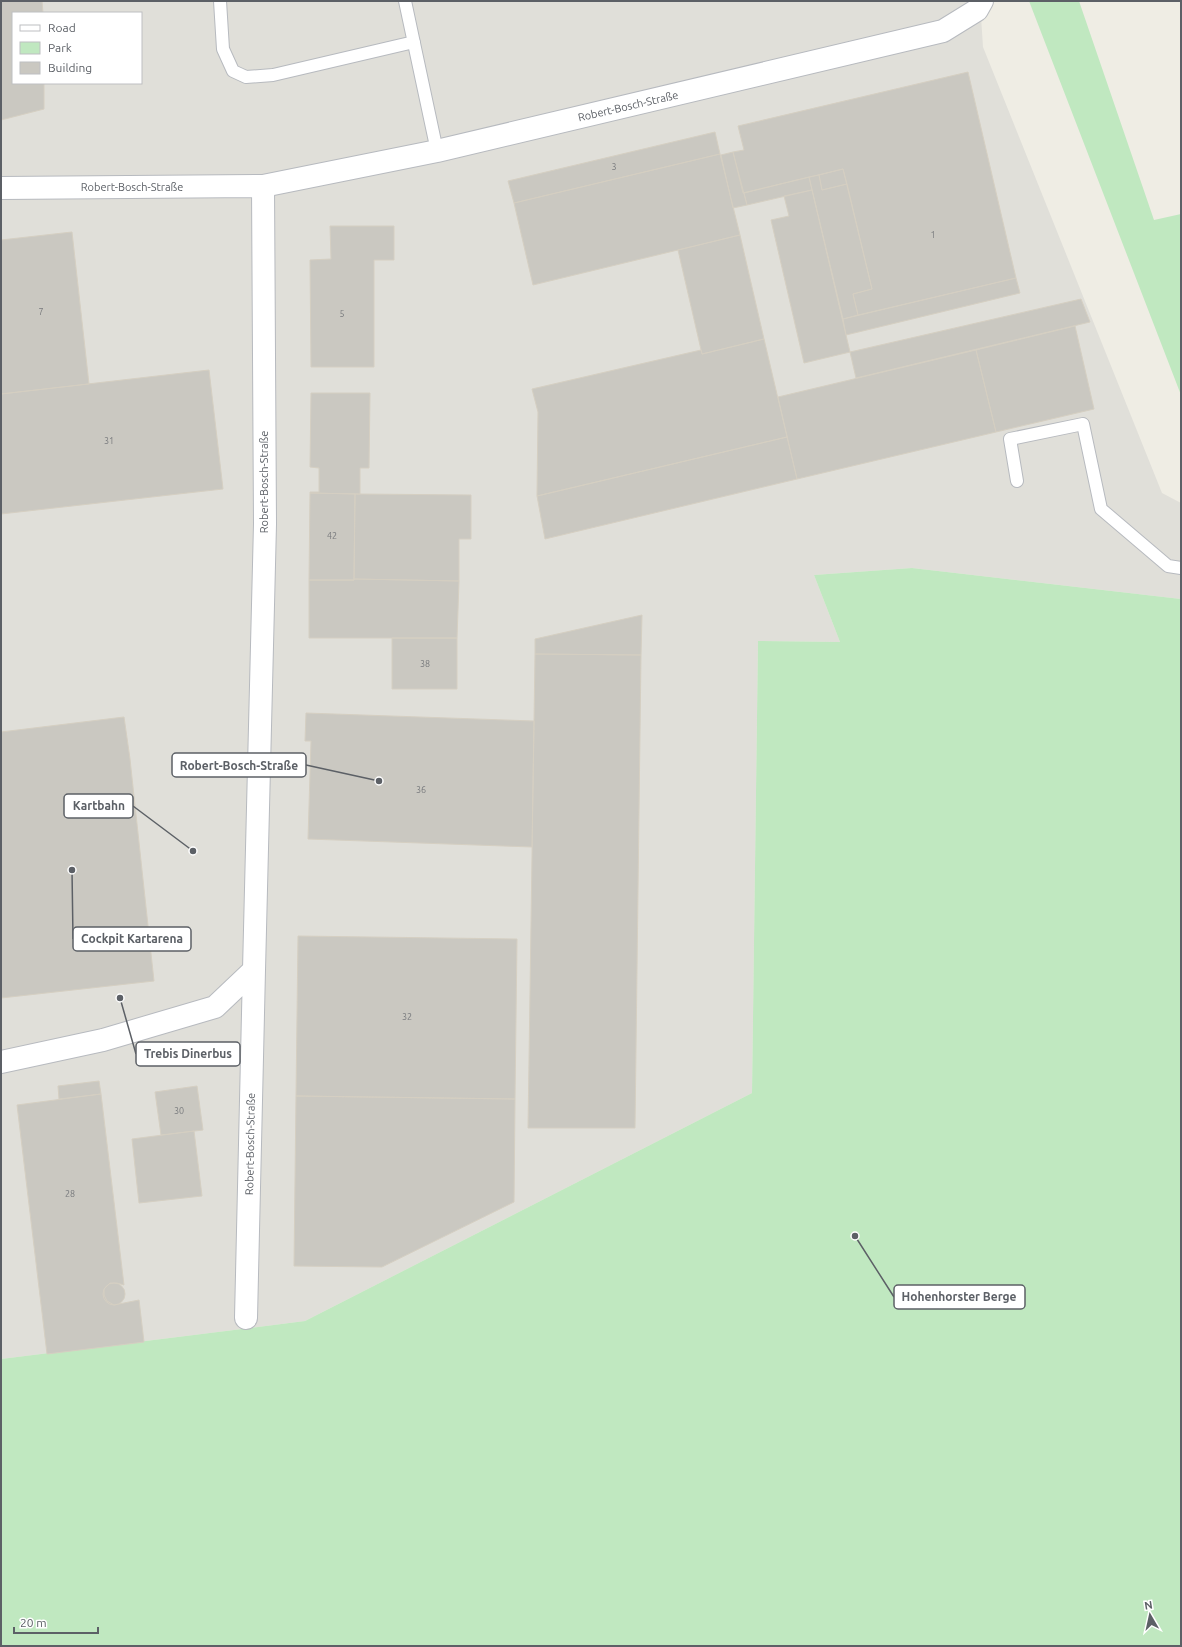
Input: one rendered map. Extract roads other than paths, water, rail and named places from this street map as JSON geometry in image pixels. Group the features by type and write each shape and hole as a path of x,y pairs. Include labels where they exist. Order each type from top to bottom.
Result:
{"street":[{"name":"Robert-Bosch-Straße","path":"1,188 263,186 437,151 943,31 976,10 982,1"},
{"name":"Robert-Bosch-Straße","path":"246,1318 264,524 263,186"},
{"path":"1,1062 103,1040 215,1007 254,970"}],"lane":[{"path":"220,1 223,49 232,71 246,77 273,75 414,42"},
{"path":"405,1 437,151"},
{"path":"1017,481 1010,439 1083,424 1102,509 1168,566 1181,568"}],"place":[{"name":"Robert-Bosch-Straße","path":"379,781"},
{"name":"Kartbahn","path":"193,851"},
{"name":"Cockpit Kartarena","path":"72,870"},
{"name":"Trebis Dinerbus","path":"120,998"},
{"name":"Hohenhorster Berge","path":"855,1236"}]}
